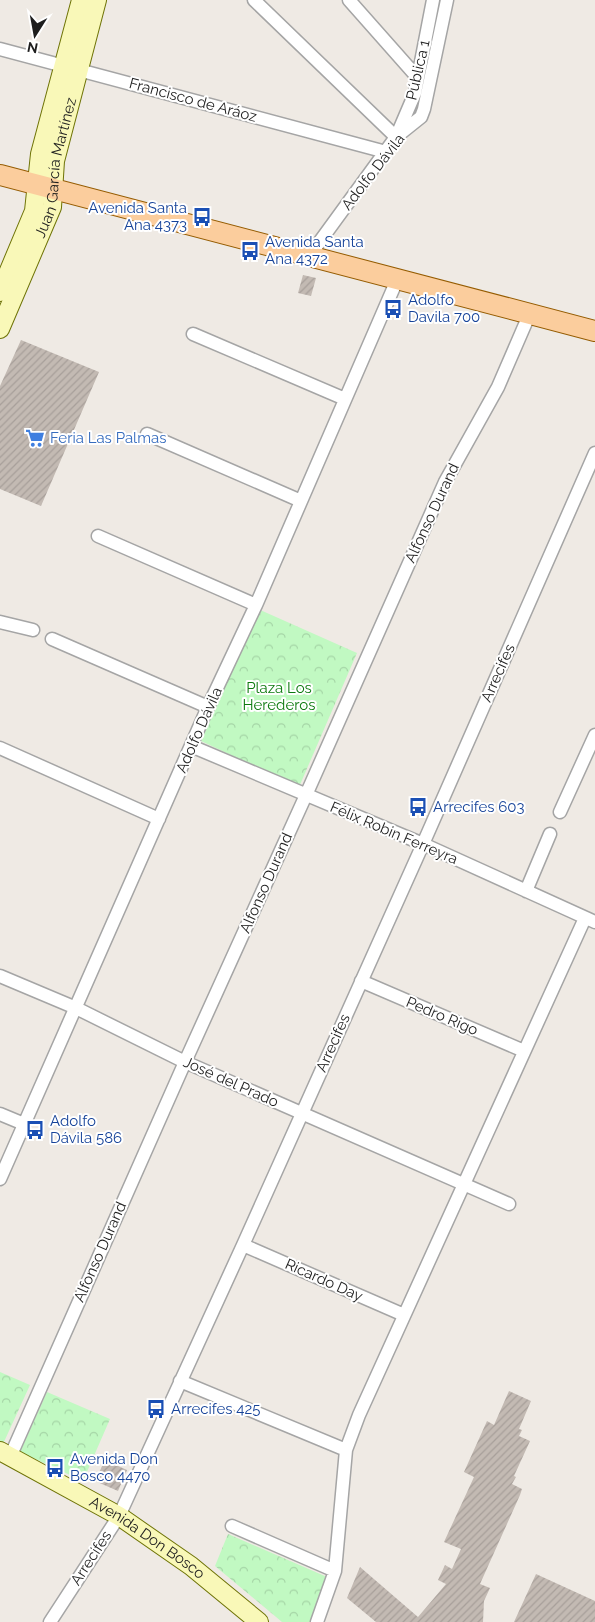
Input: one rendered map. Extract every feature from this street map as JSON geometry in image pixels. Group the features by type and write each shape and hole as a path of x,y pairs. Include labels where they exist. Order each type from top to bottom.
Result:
{"main road":[{"name":"Juan García Martínez","path":"72,67 81,0"},
{"name":"Juan García Martínez","path":"0,329 52,206 46,187 40,154 97,0"},
{"path":"0,175 595,331"},
{"name":"Juan García Martínez","path":"0,292 32,220 34,210 46,187"},
{"name":"Avenida Don Bosco","path":"5,1454 119,1516 191,1566 259,1622"}],"street":[{"path":"254,0 396,137"},
{"path":"349,0 418,78"},
{"name":"Pública 1","path":"396,137 415,93 433,0"},
{"name":"Adolfo Dávila","path":"310,256 396,137 421,118 446,0"},
{"name":"Francisco de Aráoz","path":"0,49 386,152"},
{"name":"Adolfo Dávila","path":"0,1180 208,706 256,605 397,280"},
{"name":"Alfonso Durand","path":"5,1454 306,795 445,482 498,387 530,313"},
{"path":"193,334 345,400"},
{"path":"147,434 301,501"},
{"name":"Arrecifes","path":"50,1622 119,1516 423,844 595,452"},
{"path":"98,536 256,605"},
{"path":"0,622 33,630"},
{"path":"52,639 208,706"},
{"path":"560,812 595,734"},
{"name":"Félix Robin Ferreyra","path":"191,746 423,844 590,920"},
{"path":"0,748 159,819"},
{"path":"526,891 550,834"},
{"path":"317,1622 334,1571 346,1450 359,1415 524,1051 590,920"},
{"name":"José del Prado","path":"0,976 76,1008 185,1062 509,1204"},
{"name":"Pedro Rigo","path":"360,981 524,1051"},
{"path":"0,1114 24,1124"},
{"name":"Ricardo Day","path":"243,1245 404,1315"},
{"path":"180,1381 346,1450"},
{"path":"232,1526 334,1571"}],"green space":[{"name":"Plaza Los Herederos","path":"258,609 357,653 299,787 201,741"},
{"path":"0,1372 30,1385 3,1444 0,1443"},
{"path":"47,1392 110,1419 83,1481 20,1452"},
{"path":"228,1534 327,1577 327,1583 310,1622 282,1622 215,1566"}],"building":[{"path":"303,275 316,278 311,296 298,293"},
{"name":"Feria Las Palmas","path":"21,340 99,372 41,506 0,489 0,386"},
{"path":"509,1391 531,1401 519,1429 522,1430 519,1436 530,1441 512,1484 522,1489 520,1495 480,1584 490,1588 484,1601 483,1622 376,1622 347,1598 360,1567 418,1617 446,1584 438,1580 445,1565 452,1569 461,1549 444,1542 474,1477 464,1472 487,1421 494,1425"},
{"path":"105,1460 127,1470 118,1491 95,1481"},
{"path":"536,1574 595,1601 595,1622 514,1622"}],"place":[{"name":"Avenida Santa Ana 4373","path":"202,217"},
{"name":"Avenida Santa Ana 4372","path":"250,251"},
{"name":"Adolfo Davila 700","path":"393,309"},
{"name":"Feria Las Palmas","path":"35,438"},
{"name":"Arrecifes 603","path":"418,807"},
{"name":"Adolfo Dávila 586","path":"35,1130"},
{"name":"Arrecifes 425","path":"156,1409"},
{"name":"Avenida Don Bosco 4470","path":"55,1468"}]}
